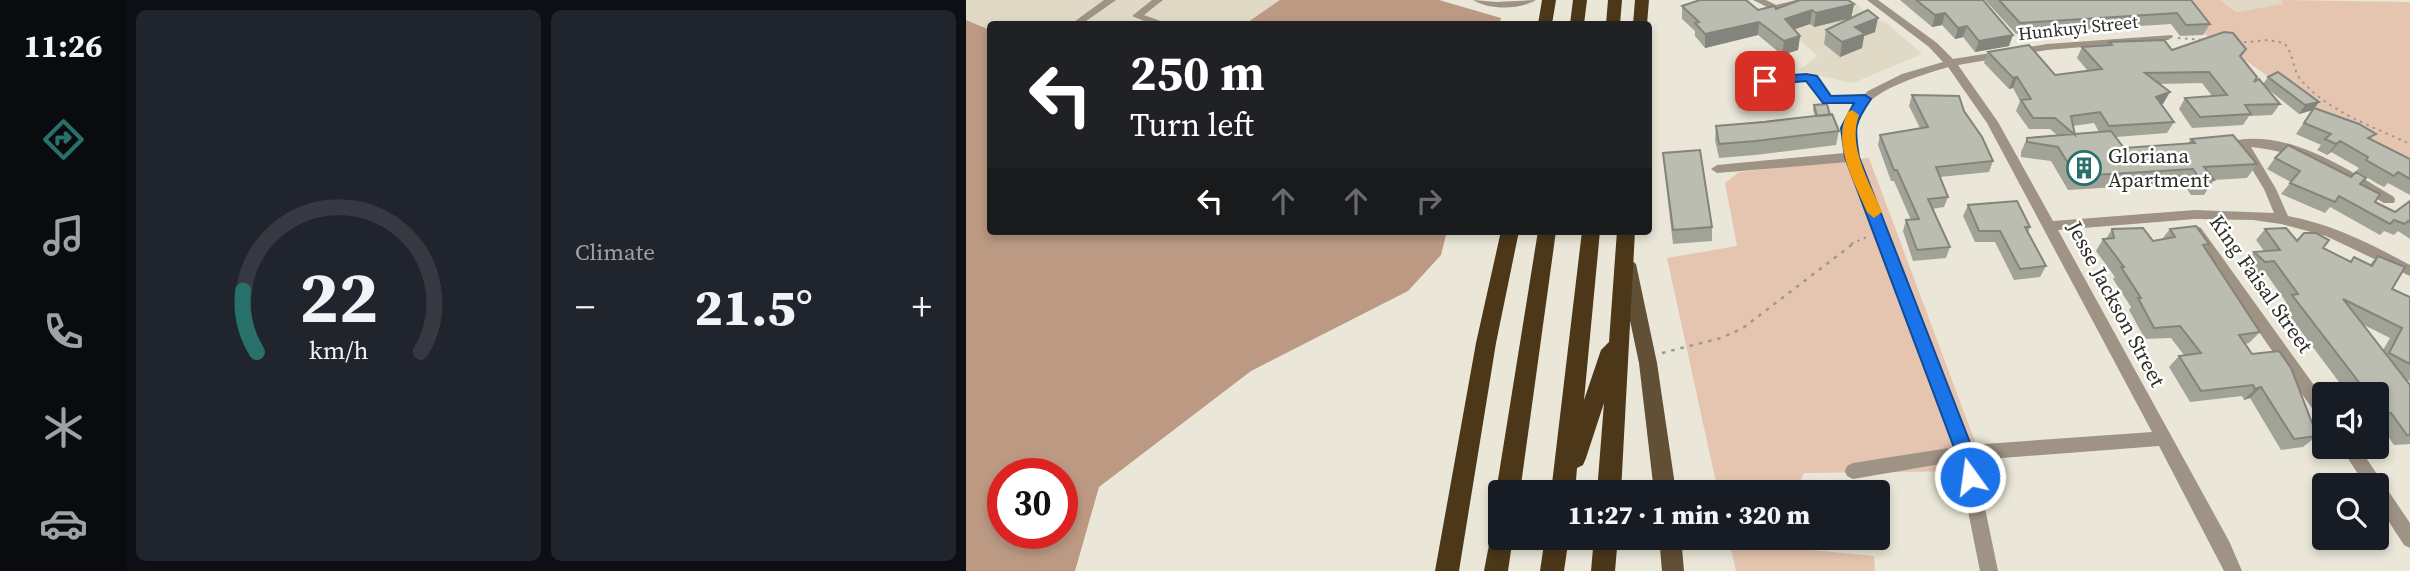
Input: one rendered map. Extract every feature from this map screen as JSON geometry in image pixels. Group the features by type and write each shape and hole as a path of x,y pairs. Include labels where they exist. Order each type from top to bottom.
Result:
{"highway":[{"path":"1546,21 1549,0"},
{"path":"1577,21 1580,0"},
{"path":"1613,21 1615,0"},
{"path":"1640,21 1642,0"},
{"path":"1447,571 1486,343 1509,235"},
{"path":"1510,480 1547,235"},
{"path":"1564,480 1591,235"},
{"path":"1610,480 1625,242"},
{"path":"1567,480 1620,323"},
{"path":"1496,571 1499,550"},
{"path":"1552,571 1555,550"},
{"path":"1604,571 1605,550"}],"main road":[{"path":"1625,242 1648,363 1663,480"},
{"path":"1671,550 1673,571"}],"street":[{"path":"1080,21 1111,0"},
{"path":"1151,21 1137,16 1158,0"},
{"path":"1478,0 1497,5 1531,0"},
{"path":"1758,0 1775,8 1809,0"},
{"name":"Jesse Jackson Street","path":"1872,0 1933,44 1951,63 1992,122 2051,226 2223,547 2233,571"},
{"path":"2009,35 2022,51"},
{"name":"Hunkuyi Street","path":"1865,99 1885,85 1913,73 1951,63 2022,51 2168,37"},
{"path":"1745,83 1806,78 1813,79 1827,100 1865,99"},
{"path":"1865,99 1853,114 1847,128 1852,157 1965,453 1989,571"},
{"path":"2242,142 2284,219"},
{"path":"2203,145 2242,142 2294,148 2389,200"},
{"path":"1717,169 1852,157"},
{"path":"2051,226 2232,213 2284,219 2323,231 2410,271"},
{"name":"King Faisal Street","path":"2186,216 2312,395"},
{"path":"1853,471 1965,453 2164,438"},
{"path":"2389,506 2410,539"}],"path":[{"path":"2168,37 2203,40"},
{"path":"2227,42 2277,39 2287,45 2295,60 2294,70 2306,86 2328,103 2410,144"},
{"path":"1648,363 1660,354 1704,344 1752,324 1805,279 1863,237 1882,232"}],"shaded area":[{"path":"966,0 1280,0 1249,21 987,21 987,29 966,20"},
{"path":"1280,0 1439,0 1501,18 1500,21 1249,21"},
{"path":"1829,0 1851,0 1869,15 1888,24 1922,54 1853,83 1798,71 1818,56 1767,11"},
{"path":"2178,0 2220,0 2236,12 2283,4 2281,0 2410,2 2410,167 2337,125 2228,48 2209,39"},
{"path":"2220,0 2281,0 2284,4 2236,12"},
{"path":"966,20 987,29 987,235 1446,235 1441,255 1408,291 1251,371 1099,487 1075,571 966,571"},
{"path":"1869,158 1986,471 1804,473 1801,480 1715,480 1667,258 1737,246 1725,183 1739,172"},
{"path":"1731,550 1812,550 1874,556 1875,571 1736,571"}],"building":[{"path":"1700,0 1746,0 1758,10 1774,6 1776,9 1800,0 1848,0 1854,4 1816,13 1812,10 1785,19 1800,36 1784,41 1759,22 1705,34 1695,23 1699,22 1682,6"},
{"path":"1916,0 1983,0 2013,35 1979,41 1967,26 1958,28 1945,13 1935,15"},
{"path":"1999,0 2191,0 2210,24 2186,25 2177,13 2020,23"},
{"path":"1868,10 1878,18 1855,27 1865,34 1842,42 1826,30"},
{"path":"2224,32 2233,33 2246,49 2240,56 2257,77 2254,82 2259,79 2280,104 2245,105 2251,114 2200,117 2185,98 2227,95 2209,72 2145,73 2170,92 2156,97 2174,122 2109,126 2100,112 2071,116 2075,135 2055,118 2033,118 2021,100 2031,99 2017,77 2013,78 1988,52 2029,45 2055,75 2102,69 2082,47 2112,45 2109,42 2164,40 2172,50"},
{"path":"2278,72 2319,102 2305,105 2268,77"},
{"path":"1912,95 1959,96 1964,111 1982,137 1993,161 1936,167 1948,197 1928,199 1950,247 1917,250 1906,220 1919,219 1880,135 1928,127"},
{"path":"1827,104 1830,115 1817,116 1814,105"},
{"path":"2314,108 2359,124 2376,134 2368,138 2410,159 2410,179 2398,172 2394,176 2340,141 2336,144 2325,139 2331,134 2304,123"},
{"path":"1832,114 1839,131 1719,144 1716,126"},
{"path":"2111,131 2124,148 2195,143 2191,139 2233,135 2257,164 2204,167 2214,180 2201,181 2193,169 2076,176 2058,147 2027,142 2027,138"},
{"path":"2288,145 2351,177 2356,172 2366,178 2360,184 2380,194 2375,202 2395,212 2410,201 2410,222 2405,224 2394,220 2390,224 2339,196 2335,202 2290,183 2300,171 2275,158"},
{"path":"1700,150 1712,227 1673,230 1663,153"},
{"path":"2017,201 2030,227 2025,227 2046,266 2020,269 2000,231 1979,231 1968,205"},
{"path":"2196,226 2209,244 2203,245 2260,332 2239,335 2252,354 2279,351 2291,368 2312,423 2312,437 2294,439 2261,387 2255,389 2253,385 2201,391 2179,356 2201,353 2180,326 2154,328 2138,298 2141,298 2121,267 2124,267 2103,239 2114,238 2112,229 2143,228 2153,241 2175,237 2170,229"},
{"path":"2286,228 2297,241 2304,233 2316,233 2329,240 2323,248 2351,262 2354,257 2372,266 2378,256 2405,267 2392,289 2410,297 2410,364 2389,353 2402,328 2343,299 2410,385 2410,435 2407,435 2389,413 2389,382 2359,382 2292,295 2298,294 2274,261 2265,262 2254,252 2280,250 2265,229"}],"slow traffic":[{"path":"1852,115 1847,128 1852,157 1874,212"}],"place":[{"name":"Gloriana Apartment","path":"2084,168"}],"route":[{"path":"1765,81 1813,79 1827,100 1865,99 1853,114 1847,128 1852,157 1965,453 1970,477"}]}
